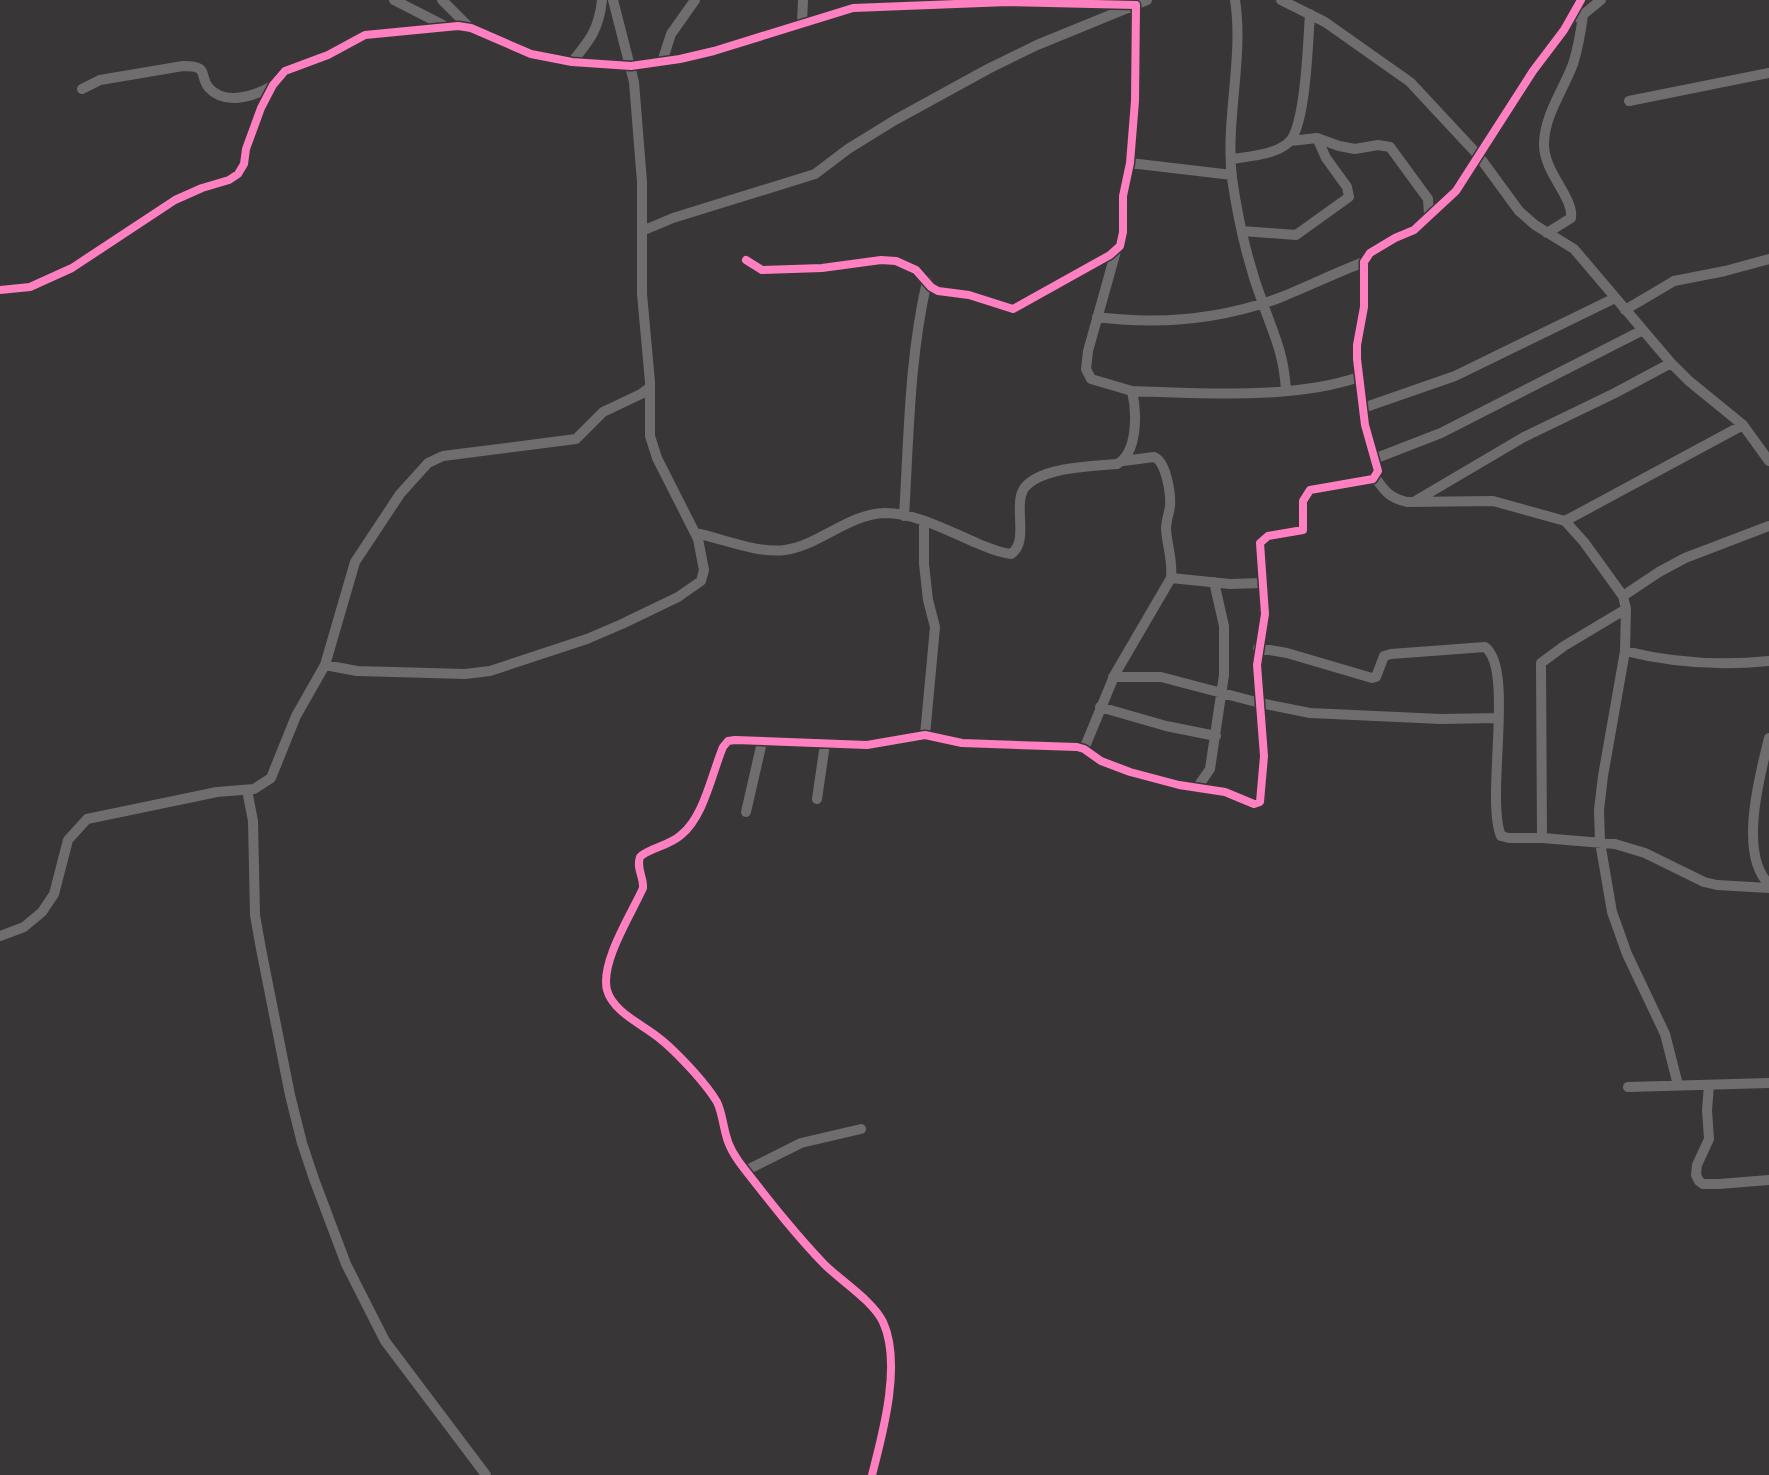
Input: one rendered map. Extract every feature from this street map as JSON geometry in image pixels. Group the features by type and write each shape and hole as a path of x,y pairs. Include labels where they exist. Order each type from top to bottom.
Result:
{"street":[{"path":"394,0 406,8 444,26"},
{"path":"442,0 471,28"},
{"path":"572,62 592,38 600,16 602,0"},
{"path":"325,665 357,671 465,674 490,671 587,639 678,597 701,581 704,570 695,532 657,458 650,436 649,388 642,294 642,182 634,82 613,0"},
{"path":"662,62 671,34 695,0"},
{"path":"802,22 803,0"},
{"path":"944,0 955,5"},
{"path":"642,231 673,218 815,174 848,149 887,125 988,69 1037,45 1146,0"},
{"path":"1235,0 1237,32 1232,175 1242,231 1263,303 1281,348 1286,391"},
{"path":"1281,0 1310,14 1357,43 1410,82 1478,155 1519,211 1547,233 1574,249 1671,363 1689,381 1743,425 1769,461"},
{"path":"1375,477 1378,471 1363,408 1357,345 1364,307 1364,262 1370,253 1395,238 1414,230 1456,191 1533,71 1564,30 1581,0"},
{"path":"1564,30 1601,0"},
{"path":"0,290 30,287 72,268 175,200 202,188 229,180 238,174 244,164 246,149 261,108 273,85 285,71 328,54 365,35 444,26 471,28 531,54 572,62 631,66 662,62 714,51 802,22 853,8 1008,2 1136,5"},
{"path":"746,260 762,270 822,268 881,260 896,261 909,265 938,291 968,295 1013,309 1116,251 1120,246 1123,232 1124,196 1130,163 1137,47 1136,5"},
{"path":"1232,159 1278,150 1291,141 1296,133 1301,110 1310,14"},
{"path":"1547,233 1571,218 1572,212 1548,166 1544,146 1548,118 1575,55 1583,15"},
{"path":"82,89 100,80 183,66 196,66 204,72 208,87 214,92 233,98 259,94 273,85"},
{"path":"1629,101 1769,73"},
{"path":"1291,141 1317,138 1339,146 1355,149 1378,145 1390,147 1428,199 1429,216"},
{"path":"1242,231 1296,235 1349,197 1347,187 1326,158 1317,138"},
{"path":"1130,163 1232,175"},
{"path":"1116,251 1088,351 1087,375 1091,379 1132,391 1192,393 1286,391 1336,385 1359,377"},
{"path":"1625,310 1674,281 1769,259"},
{"path":"1097,316 1133,322 1168,322 1214,315 1263,303 1364,262"},
{"path":"904,516 908,412 916,343 927,281"},
{"path":"1363,408 1455,376 1614,298"},
{"path":"1374,459 1441,434 1643,330"},
{"path":"1414,501 1524,437 1615,393 1671,363"},
{"path":"0,936 24,927 42,912 54,894 68,840 87,819 217,792 247,790 260,786 272,778 296,716 325,665 355,562 400,494 428,463 443,456 576,439 603,412 641,394 649,388"},
{"path":"1123,461 1134,424 1135,411 1132,391"},
{"path":"1565,521 1743,425"},
{"path":"695,532 768,550 785,550 812,542 867,516 885,513 924,521 996,551 1012,554 1019,542 1020,498 1026,486 1041,477 1066,469 1116,464 1123,461 1154,457 1161,461 1170,492 1166,528 1173,563 1171,578 1113,677 1084,749"},
{"path":"1375,477 1386,495 1395,499 1414,501 1493,501 1565,521 1584,542 1623,596 1626,609 1625,651 1603,776 1599,810 1600,842 1612,912 1627,954 1665,1034 1678,1085"},
{"path":"872,1475 882,1431 891,1370 887,1334 882,1322 875,1310 831,1271 803,1241 745,1171 729,1146 718,1104 710,1091 660,1039 617,1007 610,998 606,988 607,976 617,939 643,888 644,883 639,870 640,857 673,841 689,827 704,797 723,747 728,741 879,744 925,735 962,744 1084,749 1115,767 1197,788 1225,792 1254,804 1260,802 1264,756 1258,648 1264,614 1260,543 1268,536 1303,530 1303,501 1310,490 1375,477"},
{"path":"924,521 924,564 928,600 935,627 925,735"},
{"path":"1623,596 1659,572 1685,558 1769,526"},
{"path":"1171,578 1214,582 1262,583"},
{"path":"1197,788 1210,769 1224,675 1224,626 1214,582"},
{"path":"1542,838 1541,663 1564,646 1626,609"},
{"path":"1258,648 1287,653 1372,678 1376,677 1381,669 1384,656 1391,654 1485,647 1490,651 1494,661 1499,694 1500,832 1504,838 1542,838 1600,842 1630,847 1680,872 1717,885 1769,886"},
{"path":"1625,651 1685,662 1769,661"},
{"path":"1113,677 1161,678 1221,692 1260,704 1332,715 1440,719 1498,718"},
{"path":"1100,707 1166,726 1216,736"},
{"path":"1769,738 1758,789 1753,831 1758,868 1769,886"},
{"path":"746,812 762,742"},
{"path":"818,799 825,744"},
{"path":"247,790 253,821 255,914 261,949 290,1095 302,1143 314,1179 346,1264 385,1341 486,1475"},
{"path":"1628,1086 1769,1083"},
{"path":"1709,1085 1707,1110 1709,1139 1697,1165 1696,1175 1699,1180 1703,1184 1769,1180"},
{"path":"745,1171 801,1143 861,1129"}],"cycle path":[{"path":"872,1475 885,1419 891,1377 891,1357 883,1322 872,1306 831,1271 814,1253 784,1219 740,1163 729,1145 717,1102 700,1079 664,1042 629,1017 610,998 606,979 612,952 643,888 639,865 640,857 676,839 689,827 701,806 723,747 728,741 735,740 867,745 925,735 962,743 1077,747 1084,749 1101,761 1130,772 1179,785 1225,792 1254,804 1260,802 1264,756 1257,665 1265,614 1260,543 1268,536 1303,530 1303,501 1310,490 1373,479 1378,471 1365,425 1357,359 1357,345 1364,307 1364,262 1370,253 1395,238 1414,230 1456,191 1533,71 1564,30 1581,0"},
{"path":"0,290 30,287 72,268 175,200 202,188 229,180 238,174 244,164 246,149 261,108 273,85 285,71 328,55 365,35 458,26 471,28 531,54 572,62 631,66 680,59 714,51 853,8 1008,2 1136,5 1135,101 1130,163 1123,196 1123,232 1120,246 1110,255 1013,309 969,295 938,291 931,287 916,270 896,261 881,260 822,268 762,270 746,260"}]}
